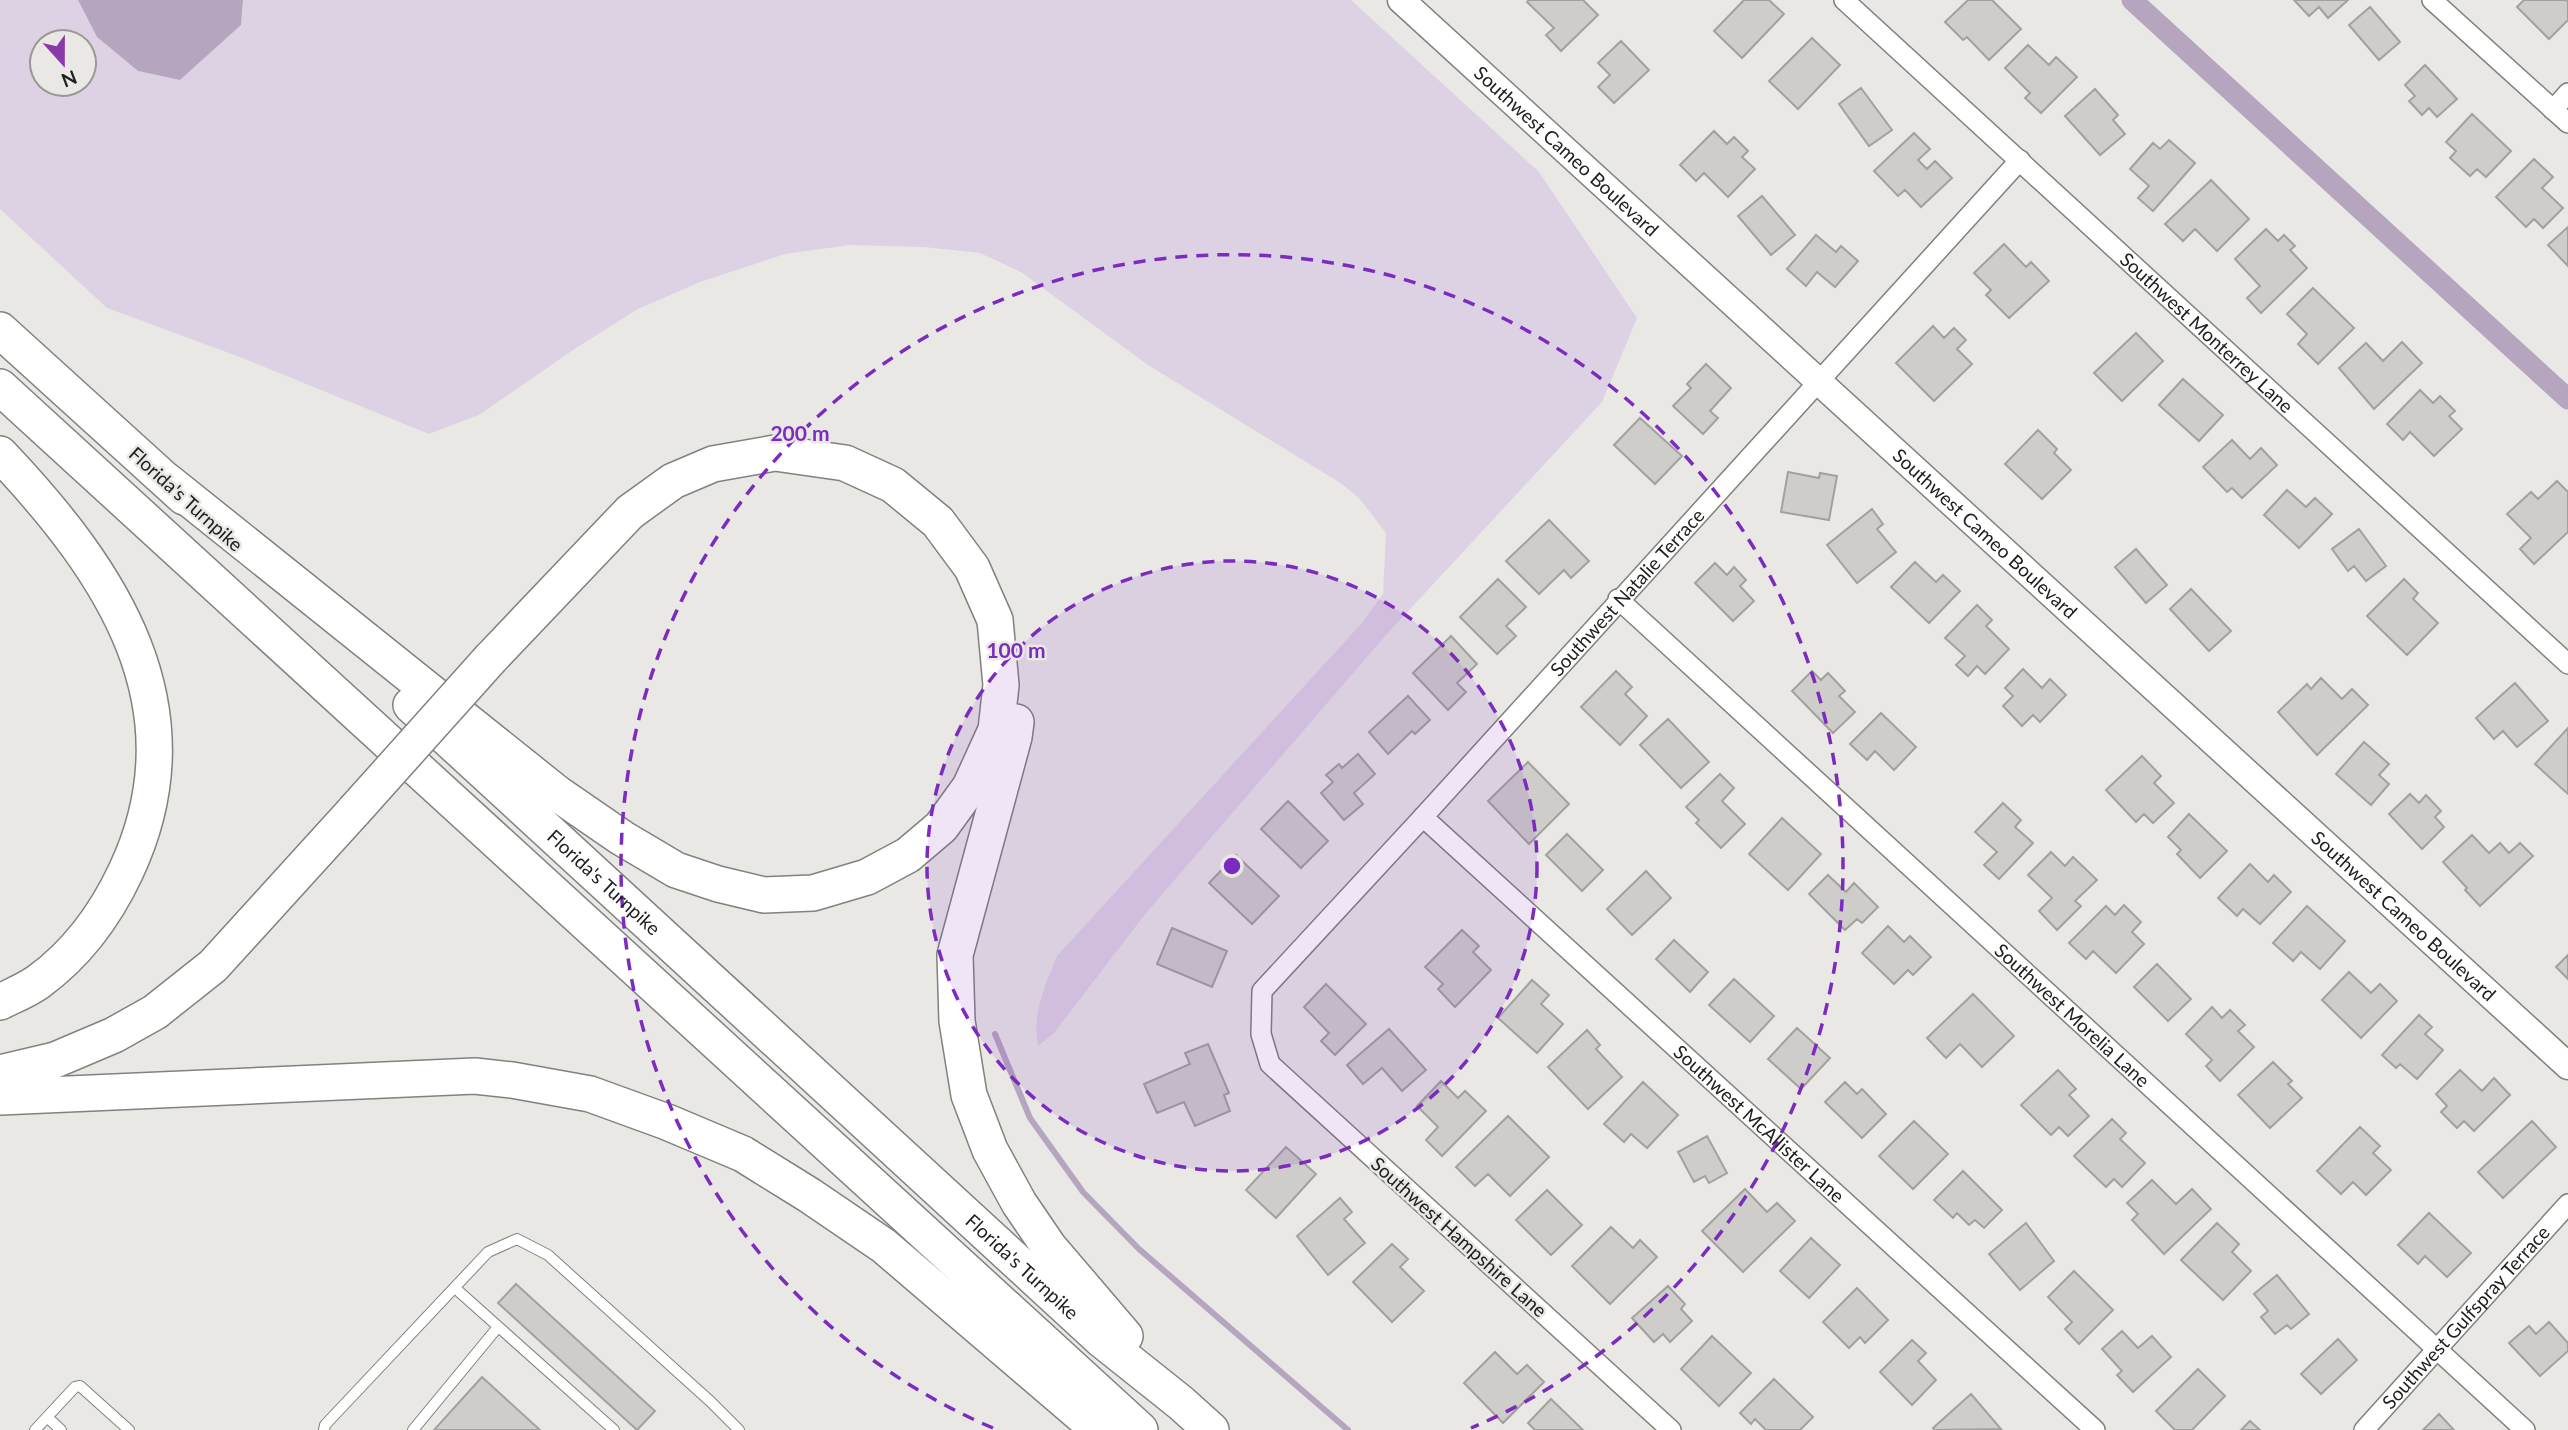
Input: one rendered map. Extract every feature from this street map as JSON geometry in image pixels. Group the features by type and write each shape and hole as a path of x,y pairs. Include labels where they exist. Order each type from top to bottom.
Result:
{"highway":[{"name":"Florida's Turnpike","path":"0,330 1081,1321 1211,1430"},
{"name":"Florida's Turnpike","path":"0,387 1140,1430"},
{"path":"0,1073 55,1060 114,1035 155,1012 213,966 346,804 613,498 651,468 700,445 758,432 833,436 901,464 955,505 992,558 1016,618 1022,671 1014,737 956,954 957,1021 969,1095 990,1150 1018,1203 1049,1247 1181,1403"},
{"path":"167,481 558,794 622,838 676,870 718,884 764,895 813,893 867,877 908,855 941,827 970,787 996,730 1002,685 995,620 972,568 938,522 893,485 845,463 775,453 712,464 673,481 630,512 482,651"},
{"path":"0,454 86,555 115,601 140,658 154,714 148,817 138,847 111,904 79,947 36,984 0,1002"},
{"path":"0,1052 45,1040 106,1015 142,994 192,957 346,804"},
{"path":"0,1097 475,1076 590,1094 743,1154 809,1195 884,1246 1099,1430"}],"street":[{"name":"Southwest Cameo Boulevard","path":"1401,0 2568,1066"},
{"name":"Southwest Monterrey Lane","path":"1844,0 2568,664"},
{"path":"2432,0 2568,123"},
{"path":"2553,110 2568,93"},
{"name":"Southwest Natalie Terrace","path":"1261,1034 1262,991 2020,160"},
{"name":"Southwest Morelia Lane","path":"1618,599 2525,1430"},
{"name":"Southwest McAllister Lane","path":"1423,817 2095,1430"},
{"name":"Southwest Hampshire Lane","path":"1261,1034 1270,1064 1671,1430"},
{"name":"Southwest Gulfspray Terrace","path":"2364,1430 2568,1204"}],"lane":[{"path":"324,1430 325,1425 488,1252 517,1239 548,1255 739,1430"},
{"path":"455,1287 609,1428"},
{"path":"413,1430 498,1327"},
{"path":"35,1430 75,1387 80,1386 129,1430"},
{"path":"47,1416 61,1430"}],"shaded area":[{"path":"0,0 78,0 92,28 28,28 28,98 98,98 98,38 138,71 180,80 241,25 243,0 1351,0 1539,172 1637,318 1602,402 1386,635 1146,913 1054,1033 1038,1046 1038,1011 1057,956 1361,624 1383,594 1386,533 1359,498 1342,484 1148,365 1021,272 980,253 924,247 850,245 785,254 700,282 638,309 479,415 429,434 240,357 107,308 0,209"},
{"path":"78,0 243,0 241,25 180,80 138,71 98,38 98,28 92,28"}],"building":[{"path":"1583,0 1598,15 1561,51 1546,35 1554,28 1527,2"},
{"path":"1744,0 1769,0 1784,14 1742,58 1714,31"},
{"path":"1968,0 1992,0 2021,29 1989,60 1967,37 1963,40 1945,22"},
{"path":"2294,0 2348,0 2328,18 2319,7 2309,16"},
{"path":"2524,0 2566,0 2568,20 2549,39 2517,7"},
{"path":"2370,7 2400,42 2379,60 2349,25"},
{"path":"1812,38 1840,65 1798,109 1769,81"},
{"path":"1621,41 1649,70 1614,103 1598,87 1610,75 1598,63"},
{"path":"2028,45 2049,65 2056,57 2077,77 2041,113 2025,98 2030,93 2005,68"},
{"path":"2425,65 2457,99 2437,117 2429,108 2422,115 2409,101 2415,96 2405,85"},
{"path":"1861,88 1892,130 1869,146 1839,104"},
{"path":"2095,89 2118,115 2113,120 2125,134 2100,155 2065,116"},
{"path":"2472,114 2511,151 2486,177 2477,169 2470,176 2450,158 2456,151 2446,142"},
{"path":"1714,131 1727,144 1734,137 1748,151 1742,157 1755,169 1728,197 1704,173 1696,181 1680,165"},
{"path":"1914,133 1930,149 1918,160 1927,169 1935,161 1952,178 1921,207 1905,190 1898,196 1874,171"},
{"path":"2169,140 2195,163 2153,211 2138,198 2149,186 2130,169 2153,143 2160,149"},
{"path":"2534,159 2553,177 2542,188 2563,208 2543,228 2534,219 2526,227 2496,197"},
{"path":"2211,180 2249,219 2217,251 2195,229 2183,241 2165,224"},
{"path":"1762,196 1795,235 1771,255 1738,216"},
{"path":"2568,227 2568,266 2548,245"},
{"path":"2266,229 2278,241 2284,235 2295,246 2290,250 2307,268 2261,313 2247,298 2260,286 2235,259"},
{"path":"1816,235 1836,252 1841,246 1858,261 1835,287 1817,272 1806,286 1787,269"},
{"path":"2004,244 2026,267 2031,262 2049,281 2009,318 1986,295 1991,290 1974,273"},
{"path":"2313,288 2354,328 2318,364 2298,344 2307,334 2287,314"},
{"path":"1933,326 1944,338 1954,328 1966,340 1957,349 1972,364 1934,401 1896,363"},
{"path":"2136,333 2163,361 2122,401 2094,373"},
{"path":"2402,342 2422,363 2374,409 2339,368 2366,343 2383,361"},
{"path":"1706,364 1731,388 1710,411 1718,418 1703,434 1673,406 1691,388 1687,384"},
{"path":"2183,379 2223,415 2199,441 2159,405"},
{"path":"2420,390 2433,403 2440,396 2455,411 2449,416 2462,429 2434,456 2410,432 2403,440 2387,424"},
{"path":"1640,418 1682,456 1655,484 1614,445"},
{"path":"2038,430 2057,449 2054,453 2071,470 2042,499 2005,464"},
{"path":"2232,440 2250,459 2261,448 2277,465 2242,498 2232,488 2227,492 2203,467"},
{"path":"1788,472 1819,478 1820,473 1837,476 1829,520 1781,512"},
{"path":"2557,481 2568,492 2568,532 2534,564 2520,549 2531,538 2507,514 2531,492 2538,499"},
{"path":"2287,490 2306,507 2315,498 2332,514 2299,548 2264,515"},
{"path":"1872,509 1883,524 1877,529 1896,552 1857,583 1827,545"},
{"path":"1549,520 1589,561 1571,578 1564,570 1539,594 1506,561"},
{"path":"2359,529 2386,566 2366,581 2354,566 2348,571 2332,549"},
{"path":"2136,549 2167,585 2146,603 2115,567"},
{"path":"1915,562 1936,582 1943,575 1960,591 1929,623 1891,587"},
{"path":"1715,563 1727,575 1734,567 1746,580 1740,586 1754,601 1733,621 1695,583"},
{"path":"1498,579 1526,607 1506,626 1516,636 1497,654 1460,617"},
{"path":"2404,579 2418,593 2413,599 2438,623 2407,655 2367,616"},
{"path":"2191,589 2231,631 2209,651 2170,609"},
{"path":"1977,605 1992,620 1986,626 2009,649 1985,674 1977,666 1968,676 1956,665 1965,656 1945,638"},
{"path":"1451,636 1477,664 1457,683 1466,692 1448,710 1413,673"},
{"path":"2023,669 2042,688 2050,679 2066,695 2040,722 2033,715 2022,726 2003,706 2013,696 2005,688"},
{"path":"1616,671 1632,687 1625,694 1647,716 1620,745 1581,707"},
{"path":"1812,671 1821,680 1828,673 1845,691 1839,696 1855,712 1833,733 1792,691"},
{"path":"2321,678 2342,699 2352,689 2368,705 2317,755 2278,712 2307,684 2311,689"},
{"path":"2515,683 2548,721 2517,747 2503,731 2494,739 2476,718"},
{"path":"1408,696 1430,720 1415,734 1412,731 1388,754 1369,732"},
{"path":"1881,713 1916,747 1894,770 1875,751 1867,760 1850,744"},
{"path":"1668,719 1709,762 1681,788 1640,745"},
{"path":"2568,728 2568,794 2535,764"},
{"path":"2364,742 2389,764 2379,775 2389,784 2371,805 2336,774"},
{"path":"1358,754 1375,774 1354,793 1363,804 1344,820 1321,793 1333,782 1326,775 1339,764 1342,768"},
{"path":"2142,756 2161,776 2154,783 2174,803 2153,823 2144,814 2136,822 2106,790"},
{"path":"1528,762 1569,804 1529,844 1488,801"},
{"path":"1720,774 1734,788 1722,801 1745,824 1721,848 1696,823 1699,820 1686,807"},
{"path":"2410,794 2419,803 2426,795 2441,811 2435,817 2444,827 2422,849 2389,814"},
{"path":"1288,801 1328,841 1301,868 1261,829"},
{"path":"2003,803 2021,820 2015,827 2033,843 1999,879 1984,865 1997,852 1975,832"},
{"path":"2189,814 2227,851 2200,878 2177,854 2181,850 2168,837"},
{"path":"1782,818 1821,854 1788,890 1749,854"},
{"path":"1567,834 1603,870 1582,891 1546,855"},
{"path":"2472,835 2489,853 2500,843 2509,853 2520,843 2533,856 2480,906 2443,862"},
{"path":"2051,852 2065,866 2073,857 2097,880 2075,901 2081,906 2057,930 2039,911 2052,898 2028,875"},
{"path":"1236,855 1279,896 1252,924 1209,883"},
{"path":"2250,864 2268,882 2274,875 2291,892 2260,924 2243,909 2237,916 2218,898"},
{"path":"1646,871 1671,898 1632,935 1607,909"},
{"path":"1828,875 1846,892 1854,883 1878,907 1862,923 1857,919 1845,930 1809,894"},
{"path":"2124,905 2141,922 2132,932 2144,944 2116,973 2093,951 2086,959 2069,943 2106,906 2115,915"},
{"path":"2307,906 2345,941 2320,969 2301,952 2293,961 2273,943"},
{"path":"1888,926 1904,942 1910,936 1931,957 1913,975 1908,970 1894,984 1862,953"},
{"path":"1172,928 1227,951 1212,987 1157,964"},
{"path":"1462,930 1479,946 1473,952 1491,970 1455,1007 1438,989 1443,984 1425,967"},
{"path":"1674,940 1708,972 1690,992 1656,959"},
{"path":"2568,955 2568,979 2556,967"},
{"path":"2157,964 2191,999 2168,1021 2134,987"},
{"path":"2349,972 2371,993 2380,984 2397,1001 2361,1038 2322,1000"},
{"path":"1734,979 1774,1016 1750,1042 1709,1005"},
{"path":"1532,980 1549,995 1541,1004 1563,1024 1537,1053 1498,1018"},
{"path":"1326,984 1366,1024 1335,1055 1321,1041 1329,1033 1304,1007"},
{"path":"1973,994 2014,1036 1982,1067 1960,1044 1946,1058 1927,1038"},
{"path":"2212,1007 2222,1018 2230,1010 2245,1025 2238,1031 2254,1047 2220,1081 2206,1066 2212,1060 2186,1034"},
{"path":"2419,1015 2432,1027 2425,1034 2443,1050 2417,1079 2400,1064 2396,1068 2382,1055"},
{"path":"1797,1028 1830,1058 1801,1089 1768,1059"},
{"path":"1389,1029 1426,1070 1402,1091 1382,1068 1363,1084 1347,1065"},
{"path":"1587,1030 1600,1045 1596,1049 1622,1077 1588,1109 1548,1067"},
{"path":"1208,1044 1229,1093 1224,1095 1230,1111 1195,1126 1184,1102 1157,1113 1144,1084 1190,1064 1185,1053"},
{"path":"2273,1062 2292,1081 2288,1084 2302,1098 2270,1128 2238,1095"},
{"path":"2058,1070 2076,1089 2069,1095 2089,1116 2068,1136 2059,1127 2051,1135 2021,1105"},
{"path":"2460,1070 2482,1091 2494,1078 2510,1095 2474,1131 2464,1121 2457,1128 2441,1112 2447,1106 2436,1094"},
{"path":"1441,1081 1458,1098 1465,1091 1486,1111 1442,1156 1426,1140 1438,1127 1417,1106"},
{"path":"1643,1082 1678,1115 1647,1148 1631,1134 1624,1142 1604,1124"},
{"path":"1845,1082 1857,1094 1862,1089 1886,1114 1862,1138 1825,1102"},
{"path":"1508,1116 1549,1157 1510,1196 1488,1174 1475,1186 1456,1167"},
{"path":"2112,1119 2126,1133 2120,1139 2145,1163 2122,1187 2114,1179 2106,1187 2074,1156"},
{"path":"1914,1121 1948,1154 1913,1189 1879,1156"},
{"path":"2532,1121 2556,1147 2503,1198 2478,1172"},
{"path":"2360,1127 2380,1146 2373,1153 2391,1170 2366,1195 2353,1182 2341,1194 2317,1171"},
{"path":"1707,1136 1727,1173 1709,1183 1705,1176 1694,1182 1678,1152"},
{"path":"1286,1147 1316,1174 1276,1218 1246,1190"},
{"path":"1963,1171 2002,1210 1984,1228 1975,1220 1969,1225 1957,1213 1953,1218 1934,1200"},
{"path":"2152,1180 2176,1204 2192,1189 2211,1209 2164,1254 2132,1220 2138,1214 2127,1203"},
{"path":"1745,1189 1767,1212 1777,1203 1795,1221 1743,1272 1702,1231"},
{"path":"1547,1190 1582,1225 1551,1255 1516,1220"},
{"path":"1340,1198 1352,1212 1344,1219 1365,1243 1328,1275 1297,1236"},
{"path":"2429,1213 2471,1253 2447,1277 2425,1256 2418,1264 2398,1245"},
{"path":"2026,1223 2054,1261 2020,1290 1989,1254"},
{"path":"2217,1223 2239,1244 2232,1252 2251,1271 2223,1300 2181,1260"},
{"path":"1611,1227 1633,1248 1640,1240 1657,1257 1610,1304 1572,1266"},
{"path":"1811,1238 1840,1265 1809,1298 1780,1271"},
{"path":"1392,1244 1408,1259 1400,1267 1424,1291 1392,1322 1353,1282"},
{"path":"2074,1271 2113,1310 2079,1344 2065,1329 2072,1322 2048,1297"},
{"path":"2277,1275 2309,1314 2291,1329 2287,1325 2275,1334 2261,1317 2268,1311 2254,1294"},
{"path":"516,1284 655,1411 637,1430 498,1303"},
{"path":"1668,1286 1685,1304 1681,1309 1692,1321 1670,1342 1663,1334 1654,1342 1632,1318"},
{"path":"1857,1288 1888,1320 1865,1343 1860,1337 1849,1348 1823,1322"},
{"path":"2549,1322 2568,1343 2568,1351 2540,1376 2509,1343 2529,1326 2536,1334"},
{"path":"2122,1331 2138,1348 2152,1336 2171,1357 2133,1392 2117,1375 2122,1371 2102,1349"},
{"path":"1712,1336 1751,1373 1719,1406 1681,1369"},
{"path":"2338,1339 2357,1360 2321,1394 2301,1374"},
{"path":"1912,1340 1926,1353 1918,1361 1936,1380 1912,1405 1880,1372"},
{"path":"1495,1352 1517,1374 1527,1365 1544,1382 1503,1423 1464,1383"},
{"path":"2198,1369 2225,1396 2192,1430 2175,1430 2156,1411"},
{"path":"482,1377 540,1430 434,1430"},
{"path":"1774,1379 1813,1417 1800,1430 1766,1430 1755,1419 1751,1424 1740,1413"},
{"path":"1971,1394 2001,1429 1933,1428"},
{"path":"1551,1399 1583,1430 1535,1430 1528,1423"},
{"path":"2439,1414 2454,1430 2423,1430"},
{"path":"2250,1421 2260,1430 2241,1430"}],"waterway":[{"path":"2132,0 2568,399"},
{"path":"995,1034 1030,1118 1083,1192 1139,1249 1348,1430"}]}
